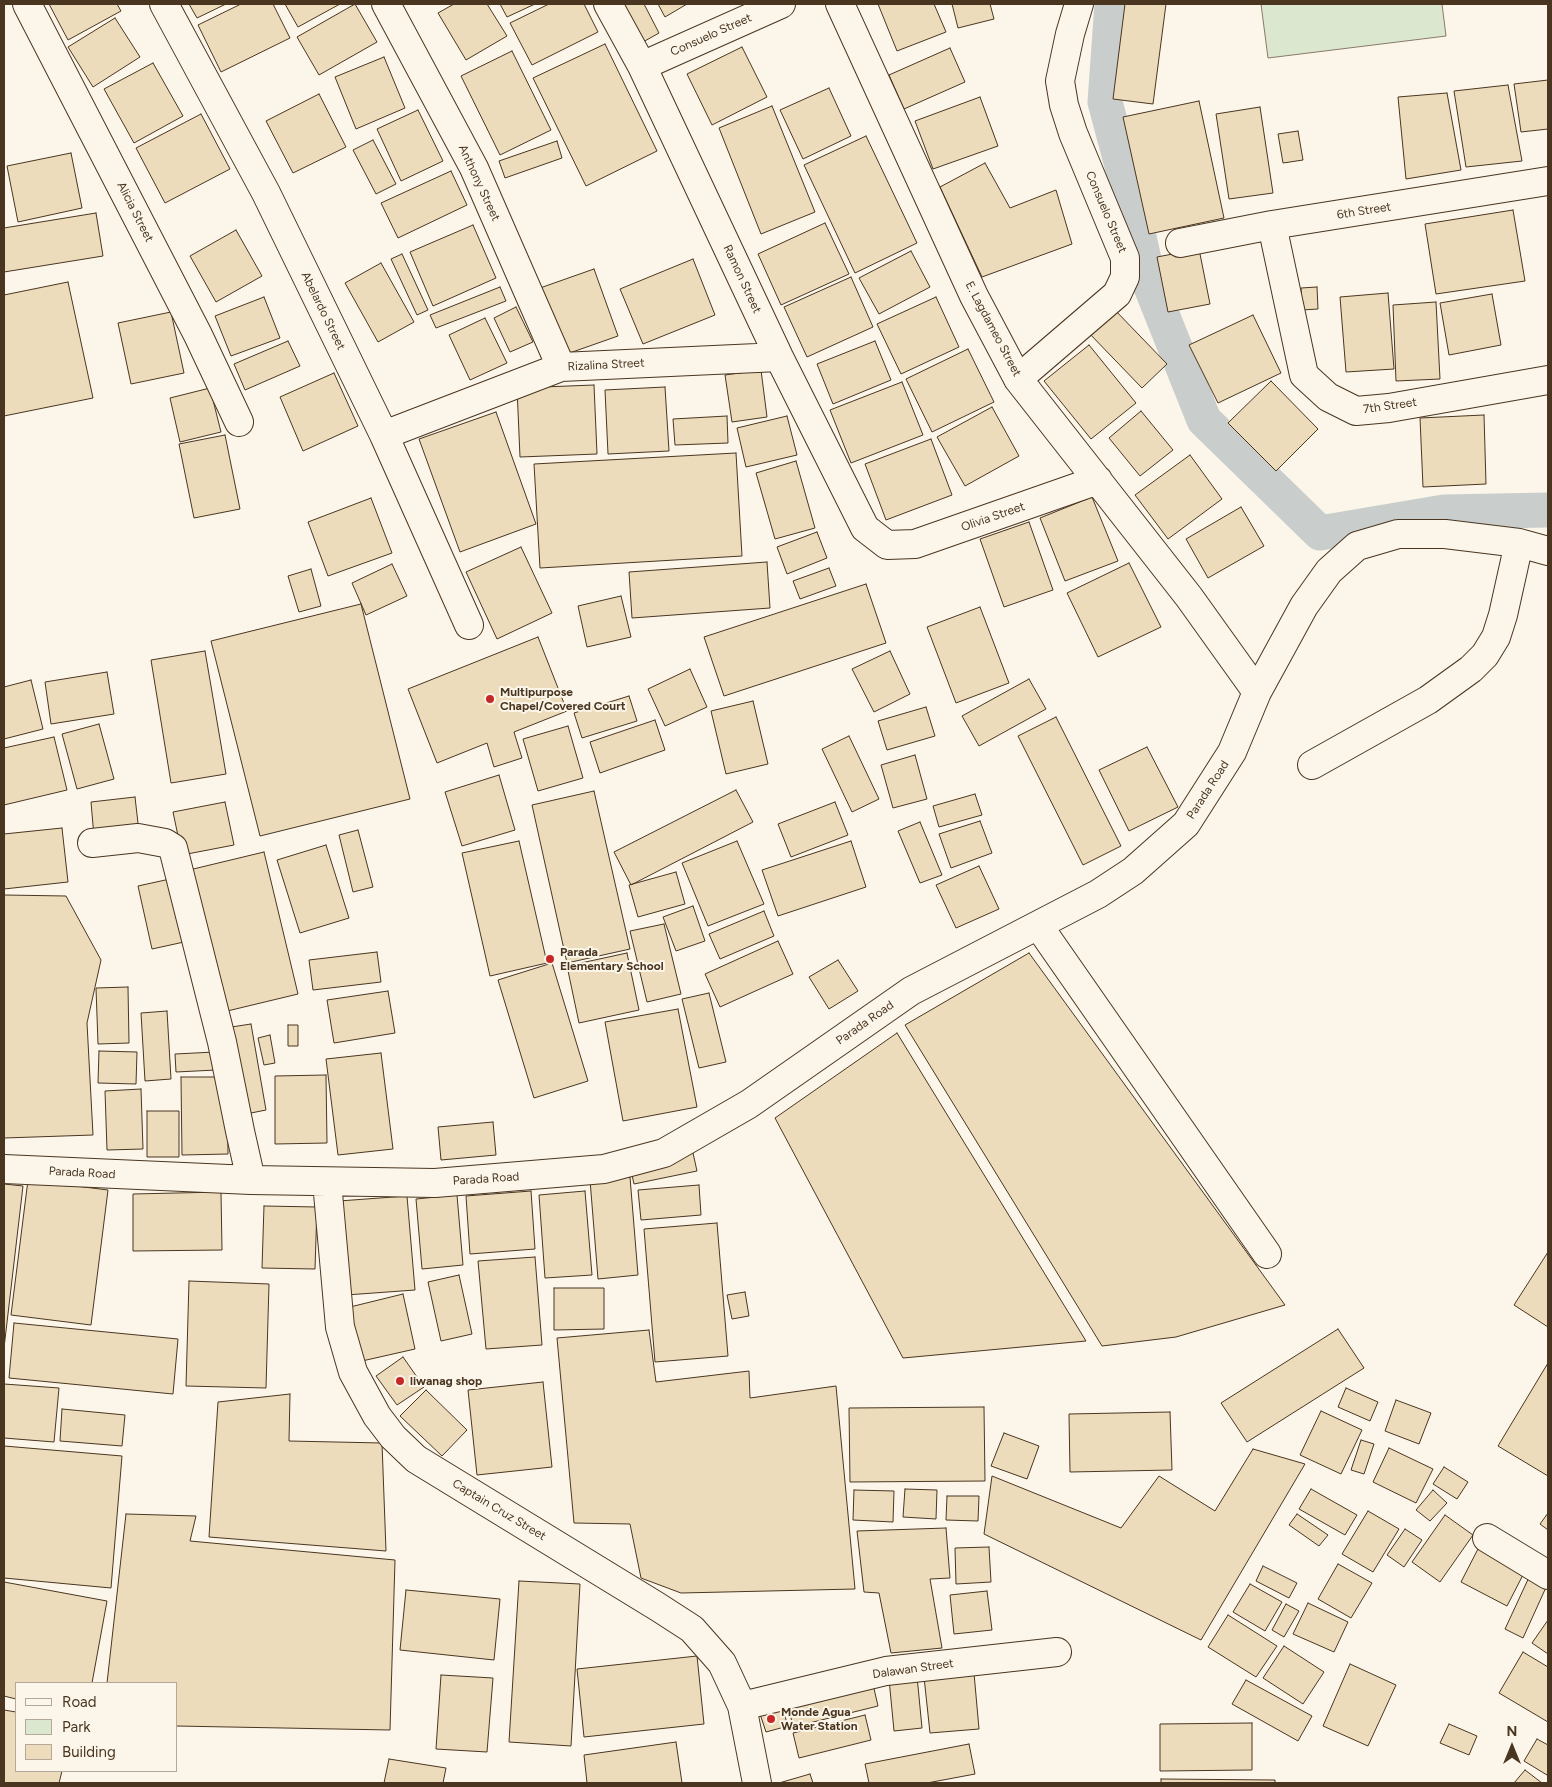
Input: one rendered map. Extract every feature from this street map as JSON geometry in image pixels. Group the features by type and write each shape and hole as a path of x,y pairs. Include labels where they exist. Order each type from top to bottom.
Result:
{"street":[{"name":"Alicia Street","path":"27,4 189,317 239,422"},
{"name":"Abelardo Street","path":"164,4 266,193 384,435 469,625"},
{"name":"Anthony Street","path":"386,4 474,168 561,367"},
{"name":"Ramon Street","path":"608,4 642,66 779,357 865,528 886,545"},
{"name":"Consuelo Street","path":"642,66 780,4"},
{"name":"E. Lagdameo Street","path":"840,4 974,296 1018,378 1189,597 1257,692"},
{"name":"Consuelo Street","path":"1018,378 1117,294 1126,277 1126,258 1073,133 1064,105 1060,81 1070,34 1080,4"},
{"name":"6th Street","path":"1180,243 1548,181"},
{"name":"7th Street","path":"1272,226 1304,375 1328,397 1356,411 1389,408 1548,380"},
{"name":"Rizalina Street","path":"384,435 561,367 779,357"},
{"name":"Olivia Street","path":"886,545 915,544 1098,480"},
{"name":"Parada Road","path":"4,1169 252,1180 435,1183 604,1169 664,1154 749,1104 912,992 1098,894 1133,871 1186,824 1232,752 1257,692 1304,606 1329,571 1357,546 1398,534 1445,534 1519,543 1548,551"},
{"path":"1312,765 1428,700 1471,669 1485,655 1496,637 1503,615 1519,543"},
{"path":"92,843 138,838 165,843 173,848 222,1042 252,1180"},
{"path":"1038,925 1268,1254"},
{"name":"Captain Cruz Street","path":"327,1182 340,1327 353,1372 377,1416 393,1437 416,1459 658,1607 692,1630 722,1663 742,1706 757,1783"},
{"path":"1487,1538 1548,1575"},
{"name":"Dalawan Street","path":"742,1706 886,1671 1057,1652"}],"green space":[{"path":"1261,4 1442,4 1446,36 1268,58"}],"building":[{"path":"49,4 117,4 121,11 68,40"},
{"path":"189,4 226,4 197,18"},
{"path":"241,4 273,4 290,38 221,72 198,25"},
{"path":"285,4 340,4 298,27"},
{"path":"355,4 377,42 319,75 297,37"},
{"path":"454,4 487,4 507,36 466,60 438,13"},
{"path":"500,4 535,4 507,17"},
{"path":"549,4 584,4 598,32 532,65 510,23"},
{"path":"623,4 644,4 659,33 643,42"},
{"path":"658,4 687,4 665,17"},
{"path":"878,4 934,4 946,32 897,51"},
{"path":"952,4 990,4 994,19 958,28"},
{"path":"1125,4 1166,4 1153,104 1113,99"},
{"path":"115,18 140,57 93,87 68,47"},
{"path":"605,44 657,151 586,186 533,78"},
{"path":"742,47 767,97 712,125 687,74"},
{"path":"950,48 965,82 904,109 889,75"},
{"path":"512,51 551,130 500,155 461,76"},
{"path":"384,57 405,108 356,129 335,77"},
{"path":"153,63 183,116 134,143 104,89"},
{"path":"1548,80 1548,129 1521,132 1514,84"},
{"path":"1508,85 1522,161 1466,167 1454,91"},
{"path":"829,88 851,136 803,159 780,110"},
{"path":"1447,93 1461,170 1406,179 1398,97"},
{"path":"319,94 346,147 293,173 266,121"},
{"path":"980,97 998,146 933,169 915,121"},
{"path":"1199,101 1224,218 1149,234 1123,117"},
{"path":"772,106 815,212 761,234 719,128"},
{"path":"1260,107 1273,193 1229,199 1216,114"},
{"path":"418,110 443,161 401,181 377,129"},
{"path":"201,114 230,169 165,203 136,148"},
{"path":"1298,131 1303,160 1283,163 1278,134"},
{"path":"866,136 917,243 855,273 804,165"},
{"path":"373,140 396,184 376,194 353,150"},
{"path":"557,141 562,158 505,178 499,161"},
{"path":"71,153 82,208 18,222 7,166"},
{"path":"985,163 1010,208 1056,190 1072,244 982,277 940,187"},
{"path":"451,171 467,205 398,238 381,203"},
{"path":"1513,210 1525,281 1436,294 1425,224"},
{"path":"96,213 103,256 4,272 4,228"},
{"path":"825,223 849,274 781,305 758,254"},
{"path":"473,225 496,278 433,306 410,252"},
{"path":"236,230 262,276 216,302 190,256"},
{"path":"1199,249 1210,304 1168,312 1157,257"},
{"path":"911,251 930,287 879,314 859,278"},
{"path":"402,254 428,310 417,315 391,259"},
{"path":"693,259 715,315 643,344 620,289"},
{"path":"381,263 414,322 378,342 345,283"},
{"path":"594,269 618,336 564,355 540,288"},
{"path":"851,277 873,327 807,357 784,307"},
{"path":"68,282 93,398 4,416 4,295"},
{"path":"500,287 506,301 436,328 430,315"},
{"path":"1317,287 1318,309 1302,310 1301,288"},
{"path":"1388,293 1394,369 1346,372 1340,297"},
{"path":"1492,294 1501,345 1449,355 1440,303"},
{"path":"264,297 280,338 231,356 215,316"},
{"path":"936,297 959,347 901,374 877,324"},
{"path":"1436,302 1440,379 1396,381 1393,305"},
{"path":"516,307 533,342 510,352 494,318"},
{"path":"1112,307 1167,364 1142,388 1087,331"},
{"path":"171,312 184,373 131,384 118,323"},
{"path":"1253,315 1281,373 1218,403 1189,345"},
{"path":"485,318 507,363 470,380 449,335"},
{"path":"288,341 300,366 245,390 234,364"},
{"path":"875,341 891,380 833,404 817,364"},
{"path":"1089,345 1136,403 1091,439 1044,381"},
{"path":"968,349 994,402 932,432 906,379"},
{"path":"761,370 767,417 732,422 725,375"},
{"path":"334,373 358,426 303,451 280,397"},
{"path":"1271,381 1318,429 1276,471 1228,423"},
{"path":"902,382 923,435 851,463 830,410"},
{"path":"594,385 597,454 520,457 517,388"},
{"path":"665,387 669,451 608,454 605,390"},
{"path":"210,388 221,432 180,442 170,398"},
{"path":"992,407 1019,456 965,486 937,437"},
{"path":"1141,411 1173,450 1140,476 1109,438"},
{"path":"496,412 536,524 460,552 419,439"},
{"path":"1484,415 1486,484 1423,487 1420,418"},
{"path":"727,416 728,443 675,445 673,419"},
{"path":"787,416 797,455 746,467 737,428"},
{"path":"225,435 240,509 194,518 179,444"},
{"path":"931,439 952,495 886,520 865,464"},
{"path":"736,453 742,556 540,568 534,464"},
{"path":"1190,455 1222,499 1168,539 1135,495"},
{"path":"796,461 815,528 775,539 756,473"},
{"path":"1092,497 1118,561 1065,581 1040,518"},
{"path":"371,498 392,553 328,576 308,522"},
{"path":"1241,507 1264,546 1208,578 1186,539"},
{"path":"1029,522 1053,590 1004,607 980,539"},
{"path":"817,532 827,558 787,574 777,547"},
{"path":"521,547 552,613 497,639 466,572"},
{"path":"767,562 770,608 632,618 629,572"},
{"path":"1129,563 1161,627 1098,657 1067,593"},
{"path":"392,564 407,596 366,615 352,583"},
{"path":"829,568 836,586 800,599 793,581"},
{"path":"311,569 321,606 299,612 288,576"},
{"path":"866,584 886,643 724,696 704,637"},
{"path":"621,596 631,637 587,647 578,606"},
{"path":"361,604 410,799 260,836 211,641"},
{"path":"980,607 1009,683 956,703 927,627"},
{"path":"538,637 567,711 514,732 522,758 494,767 487,743 437,763 408,689"},
{"path":"205,651 226,774 171,783 151,660"},
{"path":"890,651 910,694 874,712 852,669"},
{"path":"690,669 707,707 665,726 648,689"},
{"path":"107,672 114,714 51,724 45,682"},
{"path":"1029,679 1046,709 979,746 962,716"},
{"path":"31,680 43,729 4,739 4,687"},
{"path":"629,696 637,721 582,738 574,713"},
{"path":"753,701 768,764 726,774 711,711"},
{"path":"926,707 935,736 887,750 878,721"},
{"path":"1056,717 1121,846 1083,865 1018,736"},
{"path":"655,720 665,750 600,773 590,742"},
{"path":"99,724 114,779 77,789 62,734"},
{"path":"568,726 583,778 538,791 523,739"},
{"path":"849,736 879,799 852,812 822,749"},
{"path":"54,737 67,790 4,805 4,748"},
{"path":"1147,747 1178,807 1129,831 1099,770"},
{"path":"915,755 927,799 893,808 881,765"},
{"path":"499,775 515,830 462,846 445,792"},
{"path":"736,790 753,822 631,885 614,852"},
{"path":"594,791 630,949 567,963 532,805"},
{"path":"975,794 982,815 939,827 933,806"},
{"path":"135,797 139,832 94,837 91,802"},
{"path":"225,802 234,845 182,855 173,812"},
{"path":"835,802 848,835 791,857 778,824"},
{"path":"980,821 992,853 951,868 939,834"},
{"path":"920,822 942,875 920,883 898,831"},
{"path":"62,828 68,882 4,889 4,834"},
{"path":"358,830 373,887 353,892 339,835"},
{"path":"519,841 547,963 490,976 462,853"},
{"path":"737,841 764,904 708,926 682,863"},
{"path":"851,841 866,887 778,916 762,870"},
{"path":"326,845 349,918 300,933 277,860"},
{"path":"264,852 298,994 219,1013 185,871"},
{"path":"979,866 999,909 956,928 936,885"},
{"path":"676,872 685,904 638,917 629,885"},
{"path":"170,879 184,942 152,949 138,886"},
{"path":"4,895 66,896 101,960 87,1023 93,1135 4,1138"},
{"path":"693,906 705,941 676,951 663,917"},
{"path":"764,911 774,936 720,959 709,934"},
{"path":"664,924 681,994 647,1002 630,931"},
{"path":"778,941 793,974 720,1007 705,974"},
{"path":"377,952 381,982 313,990 309,960"},
{"path":"627,953 639,1010 579,1023 567,966"},
{"path":"1029,953 1285,1305 1176,1337 1102,1346 905,1025"},
{"path":"838,960 858,991 829,1009 809,977"},
{"path":"552,963 588,1081 534,1098 498,980"},
{"path":"128,987 129,1043 98,1044 96,988"},
{"path":"388,991 395,1033 334,1043 327,1000"},
{"path":"709,993 726,1062 699,1068 682,999"},
{"path":"678,1009 697,1107 623,1121 605,1022"},
{"path":"167,1011 171,1079 145,1081 141,1013"},
{"path":"251,1024 266,1110 241,1115 225,1028"},
{"path":"288,1025 298,1025 298,1046 288,1046"},
{"path":"897,1033 1086,1341 903,1358 775,1118"},
{"path":"270,1035 275,1063 264,1065 258,1038"},
{"path":"99,1051 137,1052 136,1084 98,1083"},
{"path":"215,1052 216,1070 176,1072 175,1054"},
{"path":"381,1053 393,1149 338,1155 326,1059"},
{"path":"326,1075 327,1143 275,1144 275,1076"},
{"path":"181,1077 227,1077 228,1154 182,1155"},
{"path":"141,1089 143,1149 107,1150 105,1091"},
{"path":"147,1111 179,1111 179,1157 147,1157"},
{"path":"493,1122 496,1155 441,1160 438,1127"},
{"path":"693,1153 697,1171 634,1184 630,1166"},
{"path":"630,1177 638,1275 598,1279 590,1180"},
{"path":"28,1180 108,1190 91,1325 11,1315"},
{"path":"4,1184 23,1186 4,1348"},
{"path":"699,1185 701,1215 641,1220 638,1190"},
{"path":"531,1191 535,1249 470,1254 466,1196"},
{"path":"585,1191 592,1275 545,1278 539,1195"},
{"path":"221,1192 222,1250 133,1251 133,1194"},
{"path":"457,1195 463,1265 422,1269 416,1199"},
{"path":"407,1196 415,1290 346,1295 339,1201"},
{"path":"264,1206 317,1207 315,1269 262,1268"},
{"path":"717,1223 728,1356 655,1362 644,1229"},
{"path":"1548,1252 1548,1327 1514,1305"},
{"path":"535,1257 542,1345 486,1349 478,1261"},
{"path":"459,1275 472,1334 441,1341 428,1282"},
{"path":"189,1281 269,1284 266,1388 186,1386"},
{"path":"554,1288 604,1288 604,1329 554,1330"},
{"path":"745,1292 749,1316 732,1319 727,1295"},
{"path":"403,1294 415,1349 362,1361 350,1307"},
{"path":"14,1323 178,1339 173,1394 9,1378"},
{"path":"1338,1329 1364,1368 1247,1442 1221,1403"},
{"path":"649,1330 656,1382 749,1371 750,1398 836,1386 855,1589 681,1593 641,1578 630,1524 574,1523 557,1338"},
{"name":"liwanag shop","path":"403,1357 424,1387 397,1405 376,1376"},
{"path":"1548,1363 1548,1476 1498,1446"},
{"path":"543,1382 552,1467 477,1475 468,1390"},
{"path":"4,1384 59,1388 54,1442 4,1438"},
{"path":"1346,1388 1378,1402 1370,1421 1338,1407"},
{"path":"426,1390 467,1430 442,1456 400,1416"},
{"path":"290,1394 289,1441 382,1443 386,1551 209,1537 218,1402"},
{"path":"1396,1400 1431,1413 1419,1444 1385,1431"},
{"path":"984,1407 985,1481 850,1482 849,1408"},
{"path":"62,1409 125,1415 122,1446 60,1441"},
{"path":"1321,1411 1362,1430 1341,1474 1300,1455"},
{"path":"1170,1412 1172,1470 1070,1472 1069,1414"},
{"path":"1004,1433 1039,1446 1027,1479 991,1466"},
{"path":"1361,1440 1374,1444 1364,1474 1351,1470"},
{"path":"4,1446 122,1456 111,1588 4,1578"},
{"path":"1389,1448 1433,1469 1416,1503 1373,1482"},
{"path":"1253,1449 1305,1464 1201,1640 984,1534 992,1476 1121,1528 1159,1476 1215,1511"},
{"path":"1444,1467 1468,1482 1457,1499 1433,1484"},
{"path":"905,1489 937,1490 936,1519 903,1517"},
{"path":"1311,1489 1357,1515 1345,1535 1299,1509"},
{"path":"854,1490 894,1491 893,1522 853,1520"},
{"path":"1433,1490 1447,1503 1430,1521 1416,1510"},
{"path":"947,1496 979,1496 978,1521 946,1520"},
{"path":"1368,1511 1399,1529 1373,1572 1342,1554"},
{"path":"1548,1513 1548,1530 1540,1524"},
{"path":"126,1514 196,1516 190,1541 395,1560 390,1730 178,1726 178,1682 107,1682"},
{"path":"1297,1514 1328,1535 1319,1546 1289,1525"},
{"path":"1445,1515 1473,1535 1440,1582 1412,1562"},
{"path":"946,1528 950,1578 930,1579 942,1648 891,1653 879,1593 864,1592 857,1531"},
{"path":"1405,1529 1422,1540 1404,1567 1387,1555"},
{"path":"989,1547 991,1582 956,1584 955,1548"},
{"path":"1479,1547 1525,1571 1507,1606 1461,1582"},
{"path":"1338,1564 1372,1583 1351,1618 1318,1599"},
{"path":"1263,1566 1297,1583 1289,1598 1256,1581"},
{"path":"1531,1573 1548,1583 1523,1638 1505,1629"},
{"path":"519,1581 580,1584 571,1746 509,1742"},
{"path":"4,1582 107,1601 92,1682 15,1682 15,1699 4,1696"},
{"path":"1250,1584 1282,1602 1265,1631 1233,1612"},
{"path":"406,1590 500,1599 494,1660 400,1650"},
{"path":"987,1591 992,1630 954,1634 950,1595"},
{"path":"1308,1603 1348,1622 1334,1652 1293,1634"},
{"path":"1286,1604 1299,1611 1284,1637 1272,1630"},
{"path":"1228,1615 1277,1646 1256,1677 1208,1647"},
{"path":"1548,1620 1548,1654 1532,1643"},
{"path":"1284,1646 1324,1672 1303,1704 1263,1678"},
{"path":"1523,1652 1548,1667 1548,1722 1499,1693"},
{"path":"697,1656 704,1724 584,1737 577,1669"},
{"path":"1350,1664 1396,1685 1368,1746 1323,1726"},
{"path":"974,1673 979,1729 930,1733 924,1677"},
{"path":"441,1675 493,1678 487,1752 436,1749"},
{"path":"917,1676 922,1728 894,1731 889,1679"},
{"path":"872,1680 878,1706 793,1727 787,1700"},
{"path":"1246,1680 1312,1716 1298,1741 1232,1704"},
{"path":"780,1701 788,1726 766,1732 758,1708"},
{"path":"4,1710 15,1712 15,1772 62,1772 59,1783 4,1783"},
{"path":"865,1715 871,1740 799,1758 793,1733"},
{"path":"1252,1723 1252,1770 1160,1771 1160,1724"},
{"path":"1449,1724 1477,1736 1469,1755 1440,1743"},
{"path":"1537,1739 1548,1745 1547,1775 1524,1761"},
{"path":"676,1742 682,1783 587,1783 584,1755"},
{"path":"969,1744 975,1774 927,1783 869,1783 865,1764"},
{"path":"389,1759 446,1768 443,1783 384,1783"},
{"path":"1525,1770 1542,1783 1514,1783"},
{"path":"810,1774 813,1783 779,1783"},
{"path":"1161,1779 1275,1780 1275,1783 1161,1783"}],"waterway":[{"path":"1112,4 1105,102 1129,192 1149,282 1204,420 1320,533 1444,512 1548,510"}],"place":[{"name":"Multipurpose Chapel/Covered Court","path":"490,699"},
{"name":"Parada Elementary School","path":"550,959"},
{"name":"liwanag shop","path":"400,1381"},
{"name":"Monde Agua Water Station","path":"771,1719"}]}
